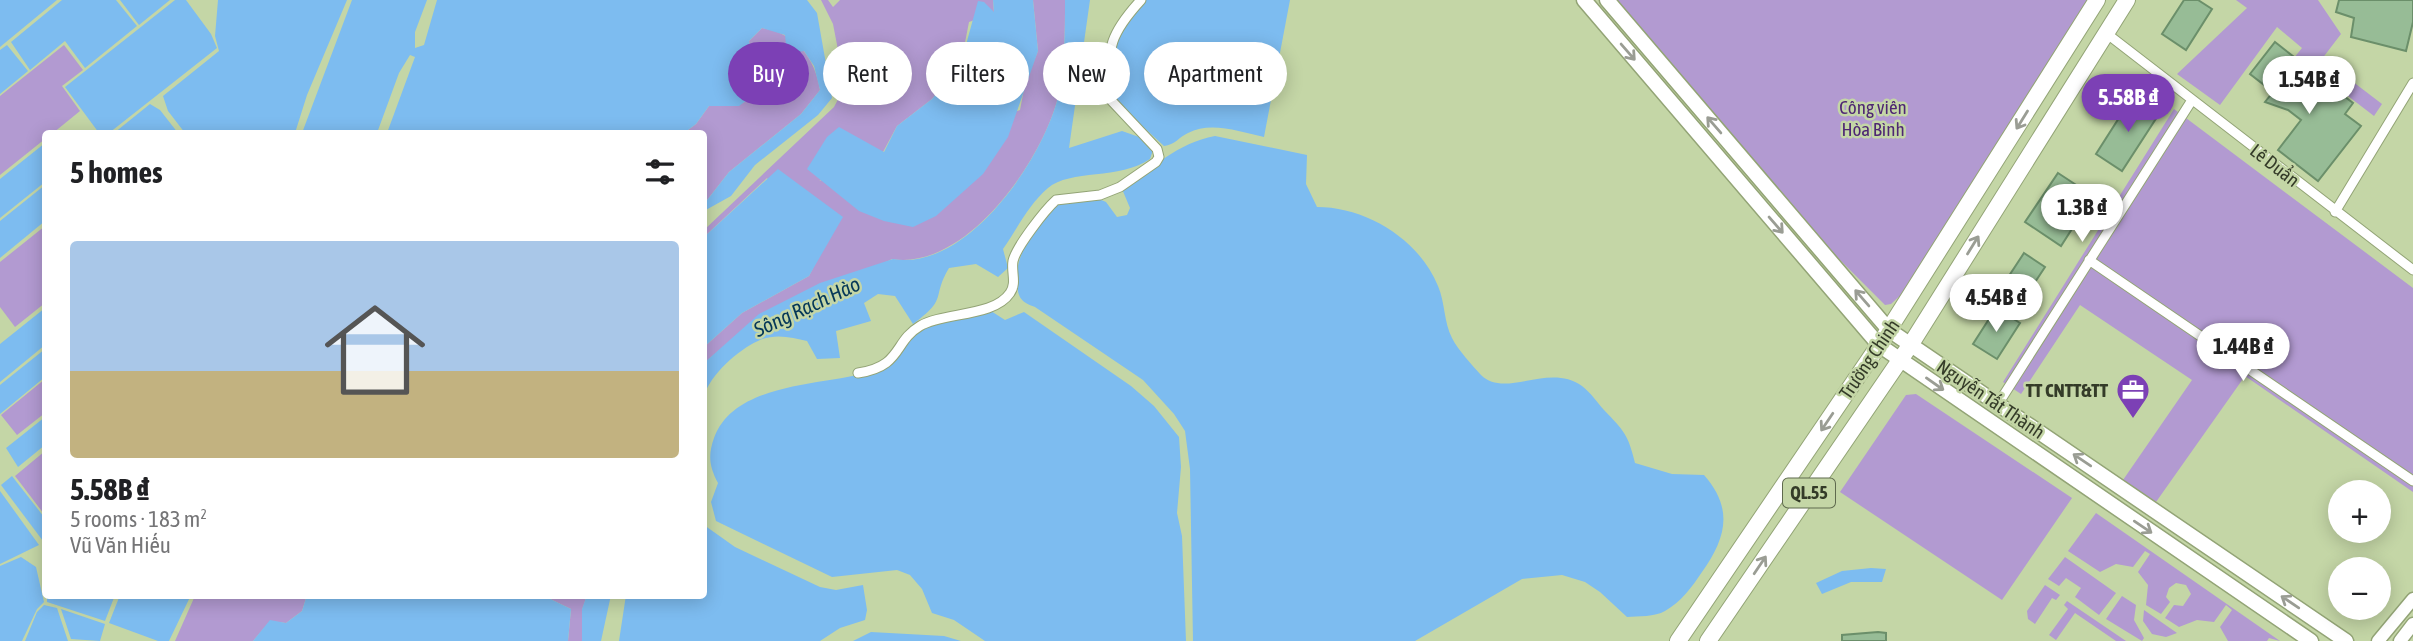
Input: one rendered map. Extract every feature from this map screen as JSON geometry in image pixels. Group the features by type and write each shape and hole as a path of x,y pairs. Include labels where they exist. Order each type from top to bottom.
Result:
{"highway":[{"name":"Trường Chinh","path":"1678,641 1889,330 2098,0"},
{"name":"Trường Chinh","path":"1708,641 1911,345 2127,0"},
{"path":"1720,580 1741,594"}],"main road":[{"name":"Nguyễn Tất Thành","path":"1584,0 1879,345 2311,641"},
{"name":"Nguyễn Tất Thành","path":"1607,0 1889,330 2346,641"},
{"path":"2091,492 2103,475"}],"street":[{"path":"858,373 876,369 894,357 920,326 980,310 1009,295 1014,285 1014,258 1042,215 1056,200 1100,195 1120,187 1156,162 1159,157 1157,149 1108,97 1110,44 1120,24 1141,0"},
{"name":"Lê Duẩn","path":"2106,33 2413,270"},
{"path":"2335,212 2413,83"},
{"path":"1998,404 2192,100"},
{"path":"2089,260 2413,481"},
{"path":"2378,641 2413,599"},
{"path":"2400,641 2413,624"}],"green space":[{"path":"821,0 828,0 833,7 840,0 993,0 994,13 969,22 965,42 926,42 926,104 897,126 883,152 870,146 819,181 1020,110 1021,105 1029,105 1029,74 1038,51 1033,0 1065,0 1065,42 1043,42 1043,105 1055,105 1050,122 1019,179 998,206 974,229 947,247 920,258 892,259 728,343 707,360 707,344 742,313 809,276 823,248 767,178 707,234 707,227 835,105 912,105 912,42 836,42 833,24"},
{"name":"Công viên Hòa Bình","path":"1615,0 2089,0 1903,293 1891,304 1885,305 1830,250"},
{"path":"2236,0 2318,0 2341,34 2299,89 2280,75 2302,48 2277,27 2220,105 2177,74 2247,8"},
{"path":"762,28 784,35 795,42 749,42"},
{"path":"64,45 83,70 62,86 80,111 57,130 42,130 42,141 0,175 0,96"},
{"path":"809,59 817,78 820,90 809,104"},
{"path":"2327,62 2382,104 2374,116 2318,73"},
{"path":"808,105 801,114 729,172 707,200 707,130 688,130 709,106"},
{"path":"2174,109 2413,288 2413,492 2245,376 2156,502 2123,480 2192,380 2080,305 2021,394 2003,382"},
{"path":"42,228 42,305 15,327 0,307 0,262"},
{"path":"42,381 42,415 17,435 1,415"},
{"path":"1916,394 2072,498 2002,600 1840,492 1906,395"},
{"path":"42,454 42,511 15,476"},
{"path":"2096,513 2280,641 2269,638 2267,641 2228,641 2220,627 2232,610 2226,605 2214,622 2197,620 2179,627 2165,618 2174,605 2183,606 2191,594 2186,585 2176,583 2169,588 2166,597 2170,602 2161,614 2146,605 2148,585 2138,572 2150,554 2145,551 2133,567 2116,564 2100,572 2068,551"},
{"path":"2065,557 2116,593 2099,615 2075,597 2081,588 2066,578 2059,586 2048,579"},
{"path":"2045,585 2060,595 2056,600 2052,598 2035,624 2028,619 2027,611"},
{"path":"2122,596 2136,605 2134,620 2144,638 2142,641 2106,619"},
{"path":"194,599 306,599 302,611 286,623 270,621 253,641 175,641"},
{"path":"550,599 586,599 582,610 582,641 568,641 571,609"},
{"path":"2067,601 2126,641 2116,641 2075,613 2056,640 2049,635 2068,609 2064,605"},
{"path":"2144,610 2177,633 2166,637 2152,634 2143,621"}],"water":[{"path":"0,0 57,0 0,47"},
{"path":"62,0 116,0 137,26 85,68 65,41 30,70 11,42"},
{"path":"120,0 170,0 139,25"},
{"path":"175,0 186,0 211,34 217,48 113,130 97,130 65,87"},
{"path":"218,0 347,0 307,95 296,130 183,130 168,111 163,96 219,51 215,36"},
{"path":"352,0 427,0 415,32 415,48 424,45 437,0 807,0 817,13 823,47 823,105 826,105 818,115 755,165 731,196 707,209 707,200 729,172 801,114 820,90 814,66 809,58 809,42 786,42 785,35 762,28 749,42 728,42 728,105 740,105 709,106 688,130 388,130 415,57 410,55 399,73 378,130 303,130"},
{"path":"993,0 1033,0 1038,51 1029,77 1029,42 967,42 978,1 984,2 994,12"},
{"path":"1065,0 1090,0 1084,42 1065,42"},
{"path":"1146,0 1290,0 1282,42 1144,42 1144,105 1270,105 1264,137 1206,128 1188,133 1164,146 1119,105 1130,105 1130,42 1116,42 1117,35"},
{"path":"7,45 28,71 0,94 0,50"},
{"path":"150,104 160,110 176,130 118,130"},
{"path":"926,104 1019,105 1008,137 983,174 936,216 913,227 884,221 859,211 807,169 827,137 839,127 884,152 897,126"},
{"name":"Sông Rạch Hào","path":"1055,105 1075,105 1069,148 1122,131 1142,138 1153,150 1150,159 1125,170 1069,178 1048,188 1029,209 1003,249 1008,268 998,277 976,264 949,268 935,303 913,324 895,296 878,294 864,303 871,321 836,331 840,358 817,359 807,341 770,337 742,350 726,364 707,388 707,360 759,314 820,283 893,259 921,258 948,248 974,230 998,206 1019,179 1050,122"},
{"path":"1215,136 1307,155 1306,184 1317,207 1354,213 1389,229 1404,240 1429,269 1440,292 1452,338 1481,375 1502,383 1542,378 1569,380 1585,388 1621,428 1635,463 1672,474 1704,475 1720,500 1723,512 1721,535 1710,559 1681,599 1661,613 1627,617 1585,582 1562,575 1522,579 1415,641 1193,641 1190,469 1185,431 1174,414 1143,380 1023,301 1018,292 1017,271 1023,249 1056,204 1099,199 1106,202 1117,217 1127,215 1130,208 1122,189 1177,150"},
{"path":"42,145 42,184 0,218 0,179"},
{"path":"778,169 843,217 809,276 742,313 707,344 707,234"},
{"path":"42,187 42,223 0,258 0,221"},
{"path":"42,310 42,347 0,382 0,344"},
{"path":"991,311 1005,320 1024,312 1131,386 1154,406 1179,437 1181,467 1177,513 1182,536 1186,641 985,641 954,620 932,613 922,589 910,575 897,570 832,577 716,521 711,502 718,483 710,461 712,444 726,419 743,404 764,394 883,368 893,361 926,325"},
{"path":"42,351 42,379 0,414 0,385"},
{"path":"42,419 42,447 18,467 6,448"},
{"path":"12,476 42,514 42,540 1,485"},
{"path":"0,491 39,545 0,564"},
{"path":"707,527 735,547 820,587 836,590 863,585 867,610 865,620 840,628 820,641 619,641 625,599 707,599"},
{"path":"21,557 36,567 44,602 37,609 22,641 0,641 0,566"},
{"path":"1886,569 1882,582 1851,582 1822,594 1816,583 1842,571"},
{"path":"47,599 113,599 105,621 47,602"},
{"path":"118,599 189,599 169,641 158,641 109,623"},
{"path":"306,599 550,599 571,609 568,641 253,641 270,620 286,623 302,611"},
{"path":"586,599 610,599 601,641 582,641 582,609"},
{"path":"44,605 57,608 68,641 25,641 37,612"},
{"path":"61,609 105,624 100,641 71,639"},
{"path":"871,632 944,636 961,641 853,641"}],"building":[{"path":"2184,0 2198,0 2212,9 2186,50 2162,34"},
{"path":"2339,0 2413,0 2413,22 2406,51 2351,37 2354,18 2336,12"},
{"path":"2275,42 2294,57 2275,81 2297,97 2315,74 2353,103 2345,114 2361,126 2318,181 2278,150 2301,120 2288,110 2265,102 2273,92 2250,74"},
{"path":"2133,96 2159,114 2122,171 2096,154"},
{"path":"2058,173 2093,196 2061,246 2025,222"},
{"path":"2024,253 2045,267 2022,302 2001,288"},
{"path":"1996,308 2020,323 1997,359 1973,344"},
{"path":"1886,633 1886,641 1842,641 1842,635"}],"place":[{"name":"TT CNTT&TT","path":"2133,420"}]}
